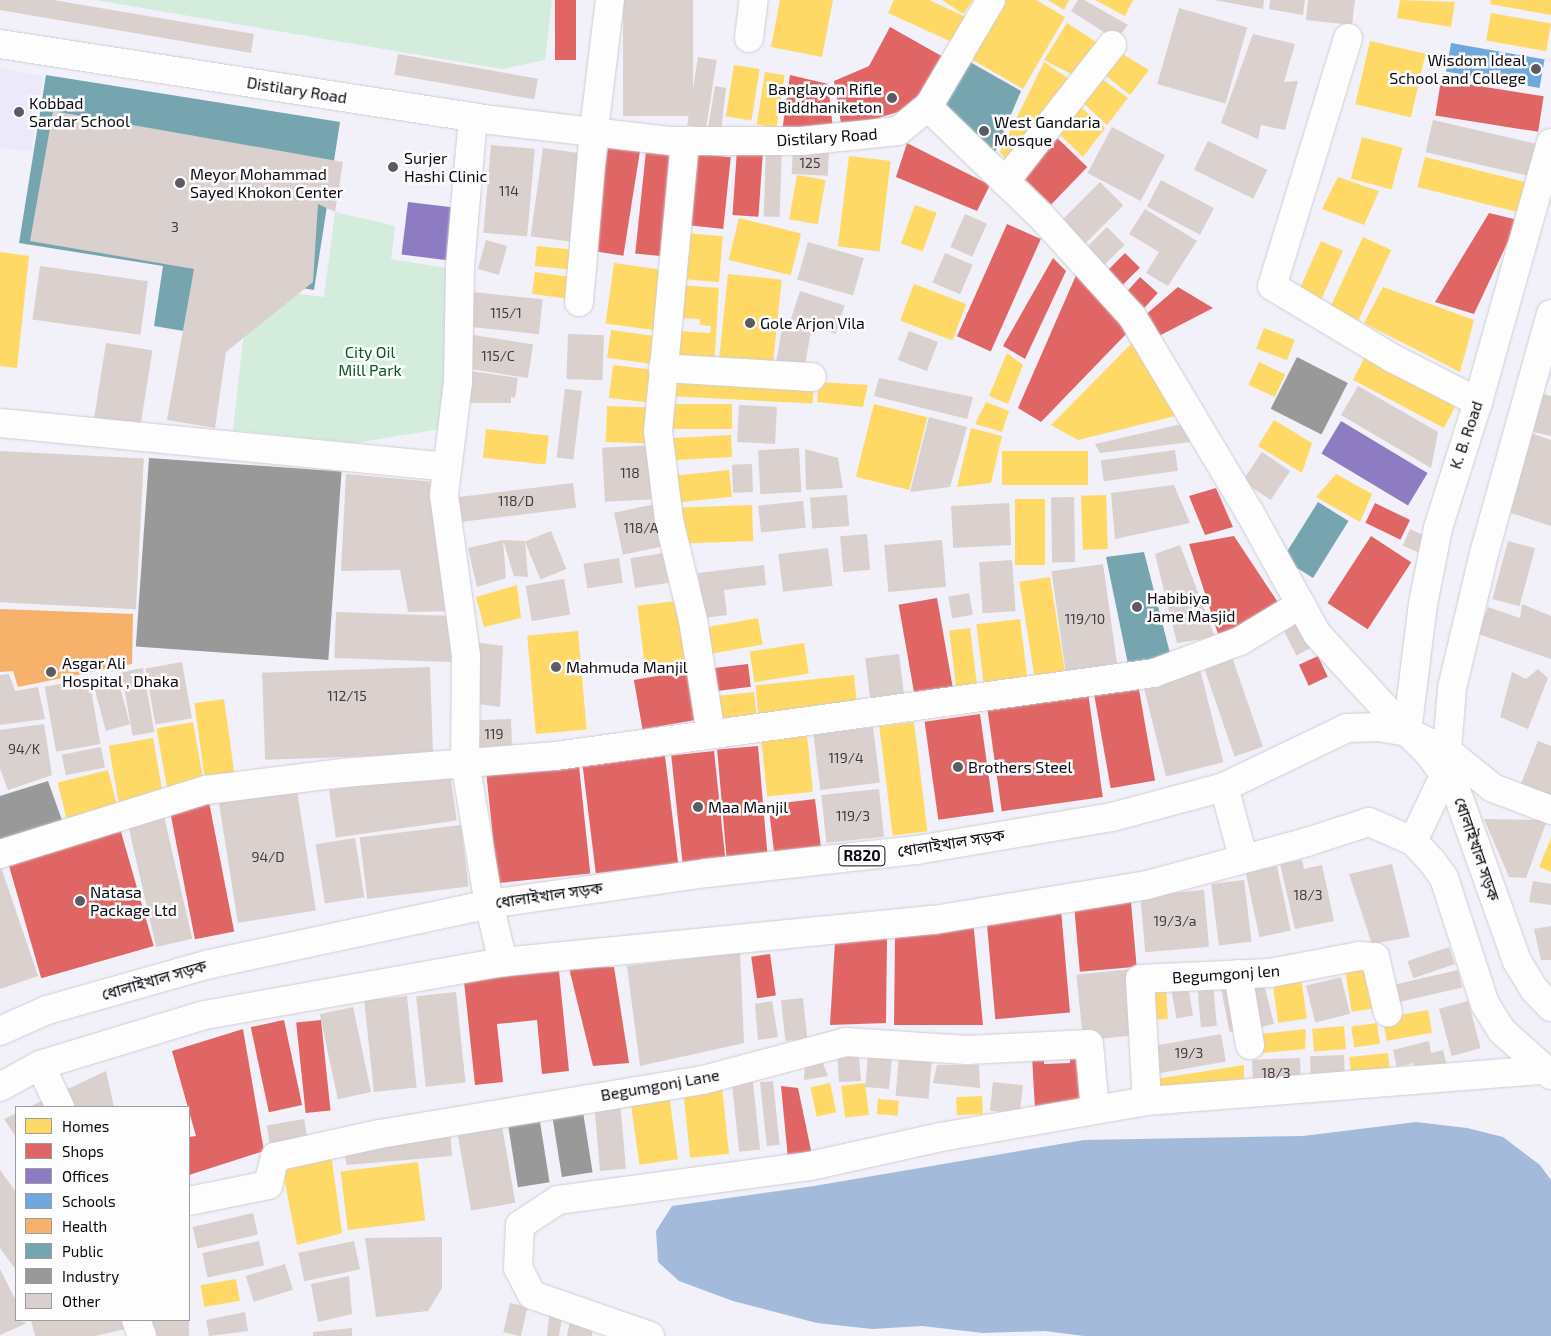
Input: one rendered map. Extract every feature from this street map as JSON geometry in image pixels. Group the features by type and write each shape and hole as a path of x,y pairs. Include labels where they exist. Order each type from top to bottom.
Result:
{"street":[{"path":"579,302 594,130 610,0"},
{"path":"749,38 754,0"},
{"name":"Distilary Road","path":"0,44 473,117 685,141 802,141 871,135 898,130 928,107 991,0"},
{"path":"1348,38 1272,286 1392,358 1478,402"},
{"path":"1005,182 1112,45"},
{"path":"928,107 1043,218 1132,316 1302,604 1317,634 1407,732"},
{"path":"473,117 460,267 458,382 444,495 466,656 465,762 489,904 503,962"},
{"path":"685,141 658,431 667,501 693,620 711,735"},
{"name":"K. B. Road","path":"1407,732 1412,676 1438,528 1478,402 1551,143"},
{"path":"1413,841 1446,762 1452,688 1485,550 1551,314"},
{"path":"663,368 812,377"},
{"path":"0,423 447,467"},
{"path":"0,854 206,790 343,772 556,756 1154,673 1240,641 1302,604"},
{"path":"1412,676 1452,688"},
{"name":"ধোলাইখাল সড়ক","path":"0,1031 47,1010 210,964 489,904 707,873 917,850 1112,817 1224,786 1346,728 1377,727 1407,732 1446,762 1465,809 1481,866 1517,961 1534,990 1551,1007"},
{"path":"1446,762 1493,788 1551,810"},
{"path":"1224,786 1242,858"},
{"path":"0,1087 40,1065 205,1016 503,962 934,920 1148,884 1307,842 1368,822 1413,841 1444,878 1485,1004 1502,1031 1547,1073"},
{"name":"Begumgonj len","path":"1147,1102 1140,979 1270,973 1359,956 1375,957 1388,1012"},
{"path":"1238,974 1250,1045"},
{"name":"Begumgonj Lane","path":"190,1201 268,1185 275,1157 380,1134 702,1080 846,1042 968,1050 1089,1044 1096,1110"},
{"path":"40,1065 60,1106"},
{"path":"650,1336 532,1294 518,1268 520,1225 558,1200 810,1166 941,1137 1147,1102 1547,1073"},
{"path":"136,1321 142,1336"}],"shaded area":[{"name":"Kobbad Sardar School","path":"0,68 43,76 31,151 0,148"}],"green space":[{"path":"95,0 552,0 545,60 502,69"},
{"name":"City Oil Mill Park","path":"335,212 395,226 391,259 452,269 451,343 440,429 355,443 233,430 249,288 324,297"}],"water":[{"path":"1416,1122 1467,1128 1503,1137 1540,1165 1551,1180 1551,1336 1084,1336 1045,1331 983,1333 922,1326 872,1329 817,1323 733,1301 679,1281 658,1262 656,1231 672,1206 814,1186 1084,1140 1303,1136"}],"building: Homes":[{"path":"780,0 833,0 822,57 771,47"},
{"path":"894,0 929,0 966,17 954,43 888,13"},
{"path":"942,0 973,0 963,14"},
{"path":"996,0 1036,0 1065,17 1023,89 964,55"},
{"path":"1048,0 1069,0 1064,10"},
{"path":"1095,0 1133,0 1125,16"},
{"path":"1400,0 1455,2 1451,27 1397,18"},
{"path":"1491,0 1551,0 1551,15 1490,4"},
{"path":"1491,13 1551,24 1546,51 1486,41"},
{"path":"1067,23 1104,47 1075,76 1044,60"},
{"path":"1370,41 1426,54 1411,117 1355,104"},
{"path":"1116,50 1149,70 1130,95 1100,71"},
{"path":"1044,62 1072,81 1010,164 1000,152"},
{"path":"734,65 760,69 752,120 726,116"},
{"path":"765,72 785,75 776,127 757,124"},
{"path":"1098,76 1128,98 1107,125 1081,101"},
{"path":"1077,104 1105,128 1083,157 1054,129"},
{"path":"1362,137 1403,148 1391,189 1351,179"},
{"path":"849,156 891,161 880,251 838,246"},
{"path":"1425,157 1529,183 1521,213 1418,187"},
{"path":"797,175 826,180 818,224 789,219"},
{"path":"1338,177 1379,191 1364,225 1322,209"},
{"path":"915,205 937,213 923,251 901,244"},
{"path":"739,218 801,233 791,275 729,260"},
{"path":"685,233 723,236 719,282 681,279"},
{"path":"1363,237 1391,250 1359,320 1330,307"},
{"path":"1321,241 1343,251 1320,303 1298,293"},
{"path":"537,246 574,250 572,270 535,266"},
{"path":"0,252 29,256 17,368 0,366"},
{"path":"614,263 668,271 660,331 606,323"},
{"path":"535,272 570,277 567,299 532,294"},
{"name":"Gole Arjon Vila","path":"728,274 782,280 772,371 718,365"},
{"path":"914,284 966,304 952,340 900,320"},
{"path":"681,285 719,288 714,367 672,363 677,331 710,333 711,326 700,325 700,319 678,318"},
{"path":"1383,287 1474,320 1460,372 1364,323"},
{"path":"1264,328 1295,340 1287,360 1256,349"},
{"path":"611,330 660,337 656,365 607,358"},
{"path":"1133,342 1175,416 1078,440 1051,425"},
{"path":"1007,353 1023,365 1008,404 989,396"},
{"path":"1366,355 1457,403 1444,428 1353,380"},
{"path":"1259,362 1285,374 1275,397 1248,385"},
{"path":"613,365 655,370 651,403 609,398"},
{"path":"669,375 814,383 813,404 668,396"},
{"path":"819,382 868,385 863,407 817,402"},
{"path":"986,402 1009,411 1002,432 975,424"},
{"path":"663,404 732,404 732,429 663,429"},
{"path":"874,404 927,417 909,490 856,477"},
{"path":"607,406 653,408 652,444 606,442"},
{"path":"1274,420 1312,443 1302,473 1258,446"},
{"path":"971,428 1002,436 991,483 957,487"},
{"path":"486,429 549,436 546,464 483,458"},
{"path":"731,435 732,457 666,460 665,438"},
{"path":"1002,451 1088,451 1088,485 1002,485"},
{"path":"729,470 732,497 672,503 669,476"},
{"path":"1336,474 1372,494 1360,522 1316,497"},
{"path":"1106,495 1108,549 1083,550 1081,496"},
{"path":"1015,499 1045,499 1045,565 1015,565"},
{"path":"752,505 753,541 683,543 682,507"},
{"path":"1050,577 1065,674 1035,679 1019,582"},
{"path":"517,585 521,618 484,627 476,597"},
{"path":"684,600 692,662 645,667 637,606"},
{"path":"758,618 763,645 707,654 702,628"},
{"path":"1020,619 1028,686 984,691 976,624"},
{"path":"970,628 978,690 957,692 949,631"},
{"name":"Mahmuda Manjil","path":"578,631 587,730 536,734 527,635"},
{"path":"804,643 809,674 755,682 750,652"},
{"path":"854,675 857,704 759,714 756,685"},
{"path":"754,692 757,722 717,726 714,696"},
{"path":"224,699 235,780 206,784 194,703"},
{"path":"193,722 204,786 168,792 157,728"},
{"path":"914,722 927,831 893,835 879,726"},
{"path":"807,735 813,792 767,796 761,740"},
{"path":"153,738 163,795 119,803 109,746"},
{"path":"108,770 118,810 67,822 58,783"},
{"path":"1551,838 1551,872 1539,867"},
{"path":"1372,961 1379,1007 1352,1012 1344,965"},
{"path":"1301,977 1307,1019 1278,1023 1272,981"},
{"path":"1166,985 1168,1019 1150,1020 1148,986"},
{"path":"1428,1010 1432,1033 1387,1041 1383,1018"},
{"path":"1377,1023 1380,1044 1354,1047 1351,1027"},
{"path":"1344,1026 1346,1049 1314,1052 1312,1029"},
{"path":"1306,1029 1305,1049 1252,1054 1253,1035"},
{"path":"1388,1053 1390,1072 1351,1076 1349,1057"},
{"path":"1244,1065 1244,1087 1158,1095 1156,1079"},
{"path":"830,1083 836,1112 817,1117 810,1087"},
{"path":"865,1083 869,1115 845,1118 841,1086"},
{"path":"722,1087 729,1154 690,1158 683,1091"},
{"path":"669,1095 678,1159 639,1165 630,1100"},
{"path":"982,1096 983,1114 957,1115 956,1097"},
{"path":"878,1099 899,1101 898,1116 877,1114"},
{"path":"331,1154 342,1233 297,1245 282,1167"},
{"path":"418,1162 425,1221 348,1230 341,1172"},
{"path":"236,1279 240,1301 204,1307 201,1285"}],"building: Shops":[{"path":"555,0 576,0 576,60 555,60"},
{"path":"890,27 945,58 922,92 898,112 842,129 834,81 869,66"},
{"path":"790,75 828,84 833,129 782,132"},
{"path":"1441,80 1544,96 1538,132 1435,116"},
{"path":"1052,133 1087,167 1051,204 1016,170"},
{"path":"609,142 641,147 623,256 592,251"},
{"path":"907,143 990,185 977,211 896,177"},
{"path":"737,149 763,151 758,217 732,215"},
{"path":"646,151 676,154 665,257 635,253"},
{"path":"690,153 731,157 723,229 682,225"},
{"path":"1489,213 1518,220 1474,314 1435,302"},
{"path":"1007,224 1041,239 991,351 957,336"},
{"path":"1125,253 1140,268 1119,288 1104,274"},
{"path":"1053,258 1066,271 1025,359 1003,346"},
{"path":"1077,273 1128,332 1041,422 1018,408"},
{"path":"1140,277 1158,293 1140,313 1122,297"},
{"path":"1178,287 1213,308 1155,338 1143,317"},
{"path":"1216,488 1233,527 1205,535 1189,496"},
{"path":"1375,503 1410,520 1400,540 1365,523"},
{"path":"1234,536 1283,610 1219,637 1189,544"},
{"path":"1371,536 1411,562 1368,629 1327,603"},
{"path":"937,598 954,695 916,701 899,605"},
{"path":"1318,656 1328,677 1309,686 1299,665"},
{"path":"748,664 751,687 709,692 706,669"},
{"path":"691,670 700,719 643,729 634,680"},
{"path":"1138,684 1155,781 1111,788 1094,692"},
{"path":"1088,692 1103,797 1002,811 987,706"},
{"name":"Brothers Steel","path":"980,714 994,812 938,820 925,722"},
{"path":"758,746 767,855 727,858 717,750"},
{"name":"Maa Manjil","path":"714,751 725,859 683,864 671,755"},
{"path":"665,756 678,863 596,873 583,766"},
{"path":"579,766 590,873 498,883 487,776"},
{"path":"815,799 821,846 774,851 768,805"},
{"path":"209,802 234,932 195,939 170,810"},
{"name":"Natasa Package Ltd","path":"119,825 154,946 41,978 7,857"},
{"path":"1131,902 1137,967 1080,972 1074,907"},
{"path":"1061,910 1070,1013 995,1019 986,917"},
{"path":"973,920 983,1025 894,1025 895,937"},
{"path":"887,937 886,1023 830,1025 835,942"},
{"path":"770,954 776,996 757,998 751,957"},
{"path":"614,967 629,1063 593,1066 569,968"},
{"path":"559,971 569,1071 542,1074 537,1020 497,1024 503,1082 475,1085 464,981"},
{"path":"284,1020 302,1105 269,1112 251,1027"},
{"path":"321,1020 331,1111 306,1113 296,1023"},
{"path":"243,1029 264,1151 190,1175 190,1137 196,1136 190,1115 190,1106 188,1106 172,1051"},
{"path":"1083,1053 1086,1106 1035,1109 1032,1056 1044,1055 1044,1064 1070,1063 1070,1054"},
{"path":"781,1086 798,1088 812,1155 788,1159"}],"building: Offices":[{"path":"408,202 454,208 447,260 402,255"},
{"path":"1341,421 1428,473 1408,506 1321,454"}],"building: Schools":[{"path":"1451,43 1545,59 1540,88 1446,72"}],"building: Health":[{"path":"0,609 133,614 132,664 18,687 13,671 0,672"}],"building: Public":[{"name":"West Gandaria Mosque","path":"963,58 1021,91 993,157 935,104"},
{"name":"Meyor Mohammad Sayed Khokon Center","path":"46,75 340,122 314,290 228,276 219,337 154,326 163,266 19,243"},
{"path":"1318,502 1349,521 1313,578 1282,559"},
{"name":"Habibiya Jame Masjid","path":"1144,552 1171,657 1129,669 1106,557"}],"building: Industry":[{"path":"1297,357 1348,383 1321,435 1271,409"},
{"path":"149,458 342,471 328,660 136,647"},
{"path":"48,781 63,823 0,846 0,796"},
{"path":"583,1112 593,1172 562,1177 552,1117"},
{"path":"540,1122 550,1182 518,1187 508,1127"}],"building: Other":[{"path":"0,0 53,0 254,34 251,53 0,10"},
{"path":"623,0 693,0 693,116 623,116"},
{"path":"1078,0 1084,0 1128,25 1116,40 1071,11"},
{"path":"1214,0 1264,0 1263,9"},
{"path":"1270,0 1305,0 1303,15 1269,9"},
{"path":"1308,0 1355,0 1352,25 1306,20"},
{"path":"1179,8 1247,28 1225,104 1157,84"},
{"path":"1253,34 1295,44 1284,82 1298,81 1285,130 1261,125 1258,139 1221,123"},
{"path":"398,54 538,79 534,99 394,75"},
{"path":"698,57 717,60 706,128 687,125"},
{"path":"715,86 726,88 721,130 708,128"},
{"name":"Meyor Mohammad Sayed Khokon Center","path":"53,111 343,162 335,212 318,204 313,282 226,352 215,428 167,420 194,269 30,241"},
{"path":"1433,120 1539,145 1532,177 1426,152"},
{"path":"1112,127 1165,155 1141,201 1088,173"},
{"path":"1208,141 1267,170 1253,199 1194,170"},
{"path":"491,145 535,149 527,236 483,233"},
{"path":"766,147 782,148 780,217 764,216"},
{"path":"543,148 586,154 573,242 531,236"},
{"path":"793,149 829,151 828,176 792,174"},
{"path":"1161,180 1214,208 1200,235 1147,206"},
{"path":"1100,182 1123,205 1080,248 1057,225"},
{"path":"1145,209 1197,241 1168,286 1146,273 1159,252 1129,234"},
{"path":"965,214 987,224 972,257 950,247"},
{"path":"1107,227 1125,245 1100,269 1082,252"},
{"path":"486,240 507,246 499,275 478,269"},
{"path":"808,242 864,258 853,295 797,279"},
{"path":"945,253 973,265 960,294 932,282"},
{"path":"40,266 148,281 140,335 32,319"},
{"path":"800,291 845,306 835,334 791,320"},
{"path":"473,292 543,299 539,334 469,327"},
{"path":"783,323 812,328 804,372 775,367"},
{"path":"909,331 938,342 927,371 898,360"},
{"path":"467,334 533,344 528,378 462,368"},
{"path":"568,334 604,335 602,380 566,379"},
{"path":"106,343 152,350 140,431 93,424"},
{"path":"463,370 518,378 515,398 511,397 511,403 462,403"},
{"path":"879,378 973,397 967,419 874,396"},
{"path":"1358,386 1438,432 1431,468 1341,415"},
{"path":"565,389 582,391 573,460 557,457"},
{"path":"1543,394 1551,396 1551,436 1533,432"},
{"path":"739,405 777,407 775,444 737,442"},
{"path":"929,417 967,427 950,487 910,492"},
{"path":"1182,424 1191,442 1100,453 1095,444"},
{"path":"1531,433 1551,440 1551,526 1505,511"},
{"path":"655,445 658,499 605,502 602,448"},
{"path":"799,448 801,492 760,494 758,450"},
{"path":"805,449 838,458 843,488 806,490"},
{"path":"1175,450 1178,471 1104,481 1101,460"},
{"path":"0,451 144,459 136,609 0,602"},
{"path":"1262,452 1290,471 1271,500 1242,481"},
{"path":"752,464 753,492 733,493 732,465"},
{"path":"346,474 435,482 452,611 408,612 400,570 341,571"},
{"path":"573,483 576,508 460,522 457,497"},
{"path":"1174,485 1190,523 1115,539 1111,493"},
{"path":"847,495 849,526 812,529 810,498"},
{"path":"1051,497 1074,497 1075,562 1052,562"},
{"path":"803,501 806,528 761,533 758,506"},
{"path":"660,503 669,545 623,555 614,513"},
{"path":"1009,503 1011,545 953,548 951,506"},
{"path":"1410,529 1430,538 1423,554 1403,545"},
{"path":"551,531 566,569 540,580 525,541"},
{"path":"867,534 870,570 843,572 840,536"},
{"path":"503,540 525,541 528,577 514,576"},
{"path":"503,540 506,578 477,587 468,548"},
{"path":"942,540 946,587 888,592 884,545"},
{"path":"1508,541 1535,548 1520,606 1492,599"},
{"path":"1180,545 1215,637 1177,643 1155,554"},
{"path":"828,548 833,586 783,592 778,554"},
{"path":"664,553 669,583 635,588 630,558"},
{"path":"619,558 623,583 587,588 583,564"},
{"path":"1012,560 1016,611 983,613 979,562"},
{"path":"1103,564 1117,667 1066,674 1052,571"},
{"path":"764,565 766,585 724,590 727,615 704,618 698,573"},
{"path":"564,579 570,614 532,621 526,586"},
{"path":"969,593 973,615 952,618 948,597"},
{"path":"1522,604 1551,616 1551,659 1478,634 1488,607 1520,618"},
{"path":"336,612 453,616 451,662 334,658"},
{"path":"1297,617 1312,647 1296,655 1281,625"},
{"path":"474,642 503,646 500,707 478,704"},
{"path":"899,654 905,701 871,705 865,658"},
{"path":"1231,654 1263,747 1235,756 1203,664"},
{"path":"182,662 192,718 155,725 146,668"},
{"path":"430,667 433,754 265,760 262,673"},
{"path":"143,668 154,732 133,736 121,672"},
{"path":"1200,669 1223,762 1166,776 1143,683"},
{"path":"1538,669 1548,678 1528,729 1500,717 1512,672 1526,679"},
{"path":"9,674 15,691 38,687 45,719 0,725 0,675"},
{"path":"117,676 130,724 106,731 93,682"},
{"path":"89,679 100,744 56,752 45,687"},
{"path":"511,719 512,748 476,749 475,720"},
{"path":"44,724 52,775 8,790 0,769 0,730"},
{"path":"873,727 880,783 820,790 813,734"},
{"path":"1538,741 1551,746 1551,798 1520,786"},
{"path":"101,747 105,768 66,775 62,755"},
{"path":"450,773 457,821 336,838 329,790"},
{"path":"879,789 884,837 826,843 821,795"},
{"path":"297,791 316,911 238,923 219,803"},
{"path":"163,812 192,939 156,947 127,820"},
{"path":"1484,819 1547,820 1526,878 1509,877"},
{"path":"461,825 469,887 367,899 360,837"},
{"path":"355,838 364,897 325,904 315,844"},
{"path":"1302,860 1304,869 1322,865 1334,921 1295,929 1280,864"},
{"path":"0,864 38,976 0,989"},
{"path":"1392,864 1410,937 1372,944 1349,874"},
{"path":"1277,866 1291,931 1259,937 1246,873"},
{"path":"1244,880 1252,942 1219,946 1211,884"},
{"path":"1533,881 1551,884 1551,905 1529,902"},
{"path":"1204,890 1209,947 1145,952 1140,896"},
{"path":"1551,926 1551,960 1541,960 1534,929"},
{"path":"1449,947 1455,964 1413,978 1407,961"},
{"path":"740,952 744,1043 640,1066 627,966"},
{"path":"1132,969 1139,1035 1083,1040 1076,975"},
{"path":"1458,970 1462,988 1394,1003 1390,986"},
{"path":"1341,977 1350,1014 1315,1023 1306,986"},
{"path":"1187,981 1193,1015 1176,1018 1170,984"},
{"path":"1213,982 1217,1026 1201,1027 1197,983"},
{"path":"1264,984 1274,1024 1256,1028 1247,988"},
{"path":"1235,987 1243,1029 1229,1032 1221,990"},
{"path":"456,992 466,1083 426,1087 416,996"},
{"path":"407,996 417,1087 374,1092 364,1000"},
{"path":"803,998 807,1039 785,1041 781,1000"},
{"path":"772,1001 778,1037 758,1040 755,1004"},
{"path":"1468,1001 1481,1048 1452,1056 1439,1009"},
{"path":"353,1007 371,1092 338,1099 320,1014"},
{"path":"1221,1034 1226,1062 1157,1074 1152,1046"},
{"path":"1429,1041 1431,1053 1443,1050 1447,1066 1417,1073 1414,1063 1397,1067 1393,1050"},
{"path":"837,1052 859,1056 861,1081 839,1082"},
{"path":"868,1055 892,1057 889,1089 865,1087"},
{"path":"1344,1055 1345,1080 1311,1081 1310,1056"},
{"path":"899,1057 932,1060 928,1099 896,1096"},
{"path":"821,1058 828,1076 804,1080 805,1061"},
{"path":"1300,1058 1301,1086 1253,1088 1252,1060"},
{"path":"937,1065 979,1065 980,1088 933,1083"},
{"path":"106,1071 114,1106 31,1106"},
{"path":"752,1073 760,1150 739,1152 731,1075"},
{"path":"773,1081 780,1145 767,1146 760,1082"},
{"path":"993,1082 1023,1085 1020,1114 990,1111"},
{"path":"620,1101 626,1169 600,1171 594,1103"},
{"path":"15,1114 15,1136 4,1119"},
{"path":"304,1119 308,1141 270,1147 267,1126"},
{"path":"501,1121 515,1203 471,1211 457,1129"},
{"path":"450,1129 452,1156 347,1165 342,1147"},
{"path":"0,1170 15,1191 15,1269 0,1248"},
{"path":"253,1213 258,1234 198,1248 193,1227"},
{"path":"442,1237 442,1288 428,1311 376,1317 365,1238"},
{"path":"259,1241 264,1265 207,1278 202,1253"},
{"path":"354,1241 360,1269 304,1281 298,1253"},
{"path":"285,1264 293,1290 254,1302 246,1276"},
{"path":"0,1269 15,1299 15,1321 27,1323 0,1335"},
{"path":"349,1276 352,1314 318,1322 311,1284"},
{"path":"510,1303 528,1307 521,1336 503,1332"},
{"path":"550,1309 563,1311 559,1336 547,1336"},
{"path":"245,1312 248,1331 209,1336 206,1320"},
{"path":"31,1321 123,1321 126,1329 95,1336 35,1336"},
{"path":"139,1321 189,1321 189,1336 139,1336"},
{"path":"570,1321 593,1324 592,1336 567,1336"},
{"path":"352,1328 352,1336 313,1336 313,1332"}],"place":[{"name":"Wisdom Ideal School and College","path":"1536,69"},
{"name":"Banglayon Rifle Biddhaniketon","path":"892,98"},
{"name":"Kobbad Sardar School","path":"19,112"},
{"name":"West Gandaria Mosque","path":"984,131"},
{"name":"Surjer Hashi Clinic","path":"393,167"},
{"name":"Meyor Mohammad Sayed Khokon Center","path":"180,183"},
{"name":"Gole Arjon Vila","path":"750,323"},
{"name":"Habibiya Jame Masjid","path":"1137,607"},
{"name":"Mahmuda Manjil","path":"556,667"},
{"name":"Asgar Ali Hospital , Dhaka","path":"51,672"},
{"name":"Brothers Steel","path":"958,767"},
{"name":"Maa Manjil","path":"698,807"},
{"name":"Natasa Package Ltd","path":"80,901"}]}
